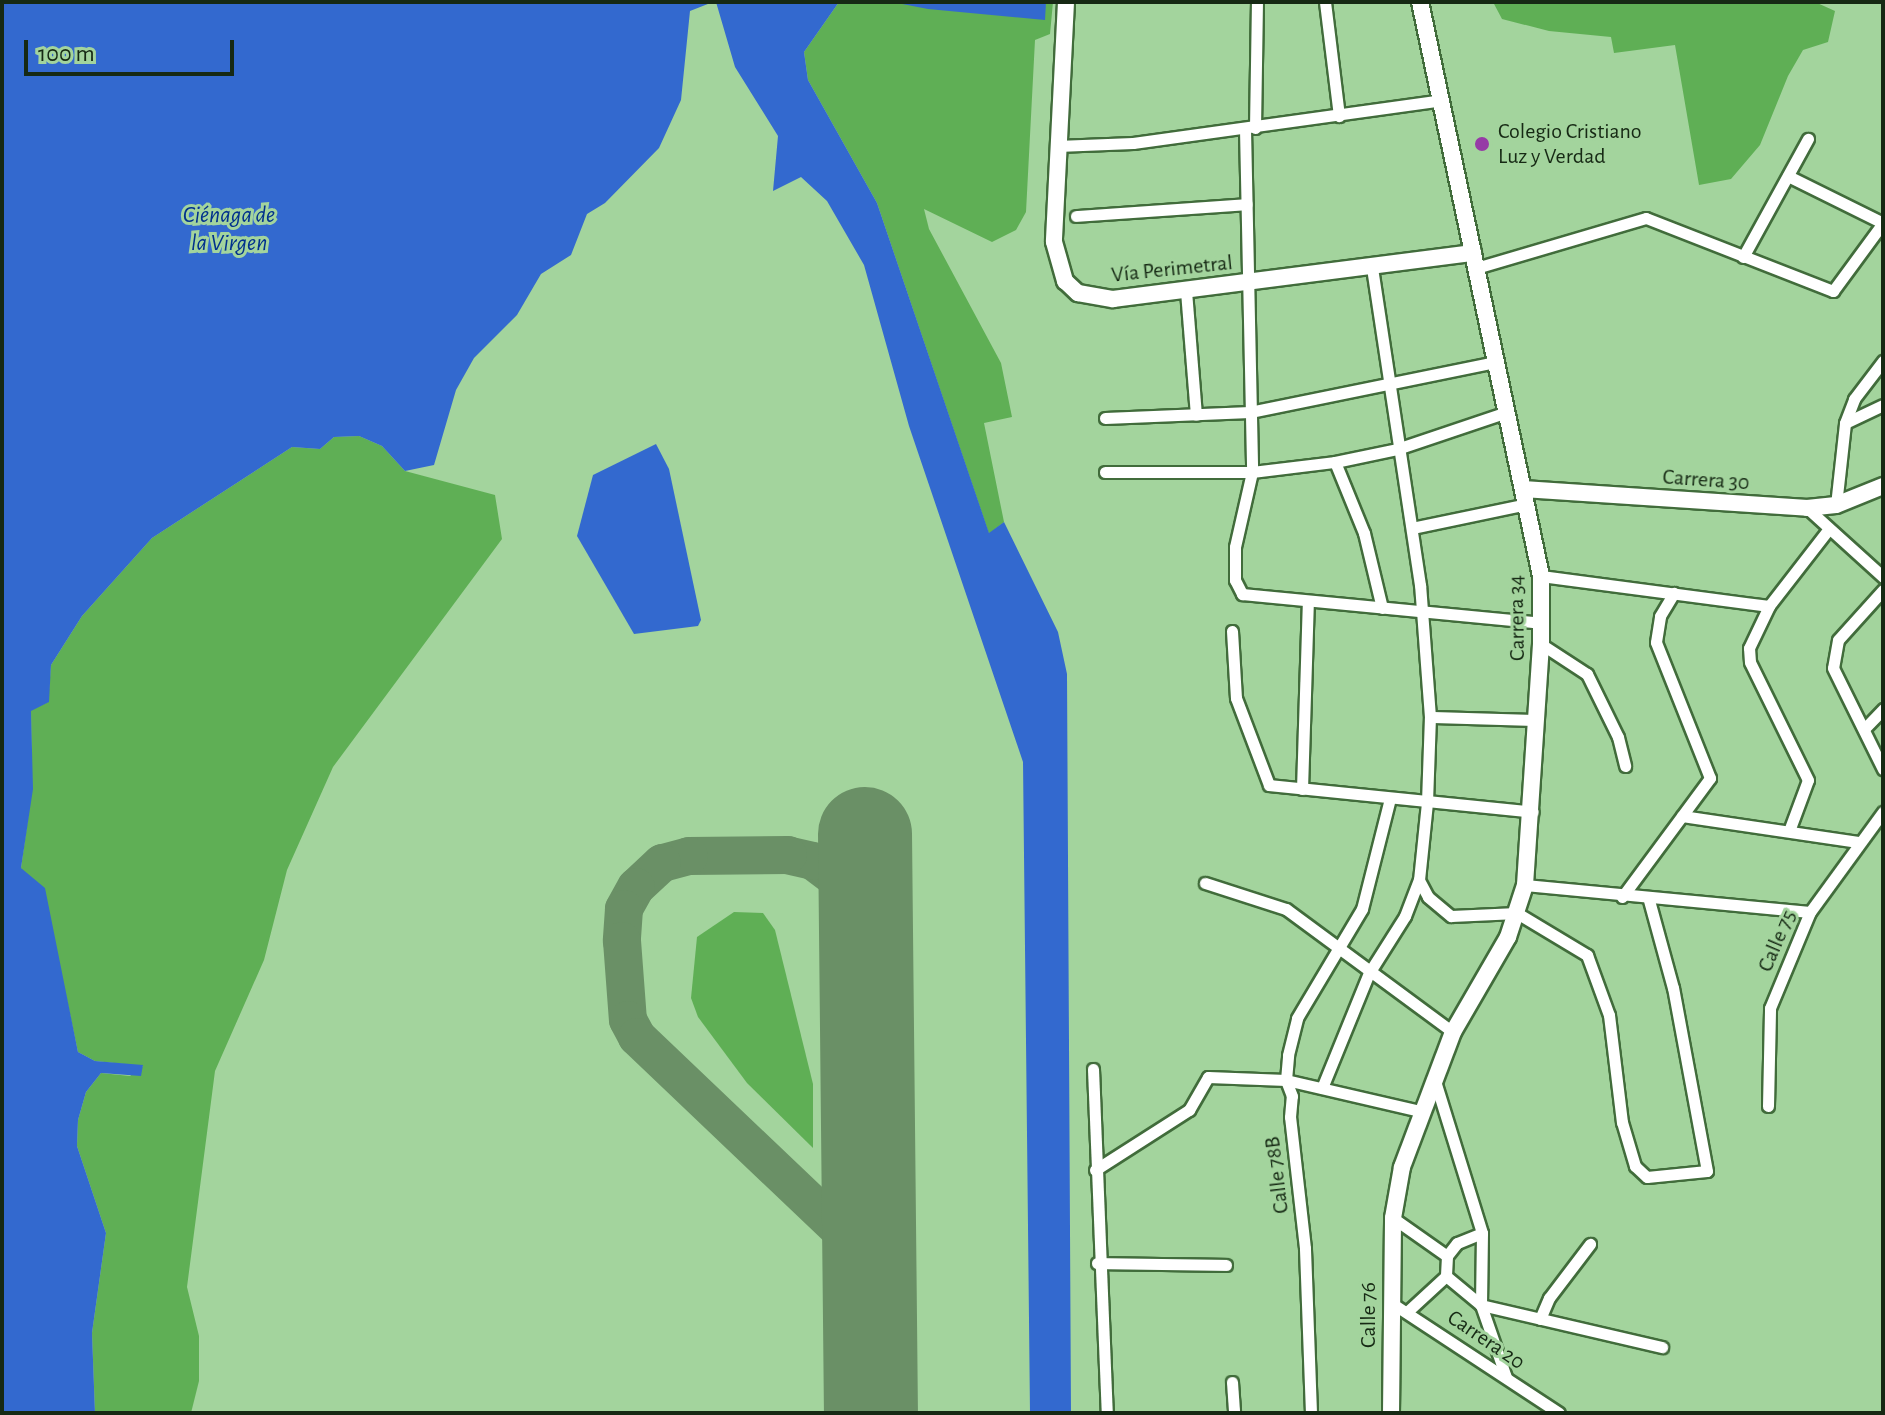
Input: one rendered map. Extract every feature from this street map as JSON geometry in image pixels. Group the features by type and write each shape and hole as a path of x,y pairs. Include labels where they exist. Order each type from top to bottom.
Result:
{"main road":[{"name":"Vía Perimetral","path":"1066,2 1054,242 1065,281 1094,298 1186,291 1372,267 1475,260"},
{"name":"Carrera 34","path":"1393,1218 1420,1111 1453,1032 1517,913 1525,885 1533,812 1541,644 1541,576 1420,2"},
{"name":"Carrera 30","path":"1525,496 1807,508 1836,505 1883,486"},
{"name":"Calle 76","path":"1391,1413 1393,1218"}],"street":[{"path":"1257,2 1247,204 1252,472 1242,501 1235,580 1242,594 1541,623"},
{"path":"1325,2 1339,116"},
{"path":"1057,146 1250,128 1441,100"},
{"path":"1743,257 1808,139"},
{"path":"1475,260 1633,218 1658,220 1833,291 1883,223 1788,176"},
{"path":"1076,216 1247,204"},
{"path":"1322,1088 1369,973 1405,916 1419,880 1427,802 1430,717 1422,611 1372,267"},
{"path":"1186,291 1196,415"},
{"path":"1836,505 1845,423 1854,399 1883,361"},
{"path":"1105,418 1250,412 1496,362"},
{"path":"1845,423 1883,405"},
{"path":"1105,472 1252,472 1335,462 1397,449 1507,412"},
{"path":"1335,462 1364,533 1382,608"},
{"path":"1412,528 1525,496"},
{"path":"1807,508 1883,577"},
{"path":"1789,831 1808,780 1750,662 1754,634 1769,606 1828,530"},
{"path":"1541,576 1769,606"},
{"path":"1883,590 1838,640 1833,652 1833,668 1883,769"},
{"path":"1622,897 1705,788 1710,767 1656,642 1660,616 1674,593"},
{"path":"1302,789 1308,601"},
{"path":"1232,631 1236,698 1269,785 1533,812"},
{"path":"1541,644 1587,674 1618,737 1625,766"},
{"path":"1864,729 1883,709"},
{"path":"1430,717 1537,720"},
{"name":"Calle 78B","path":"1311,1413 1305,1248 1290,1117 1292,1096 1286,1080 1297,1018 1362,909 1377,868 1390,798"},
{"name":"Calle 75","path":"1768,1106 1770,1008 1810,912 1858,842 1883,812"},
{"path":"1682,816 1858,842"},
{"path":"1419,880 1428,897 1451,916 1517,913 1587,955 1609,1015 1622,1122 1640,1174 1707,1171 1673,988 1649,900"},
{"path":"1205,883 1286,909 1453,1032"},
{"path":"1525,885 1649,900 1810,912"},
{"path":"1093,1069 1097,1263 1107,1413"},
{"path":"1095,1170 1189,1110 1208,1077 1286,1080 1420,1111"},
{"path":"1434,1078 1482,1233 1481,1305 1506,1377"},
{"path":"1393,1218 1447,1256"},
{"path":"1408,1311 1446,1276 1447,1256 1457,1243 1482,1233"},
{"path":"1540,1319 1549,1298 1590,1244"},
{"path":"1097,1263 1226,1265"},
{"path":"1446,1276 1481,1305 1662,1347"},
{"name":"Carrera 20","path":"1390,1302 1559,1413"},
{"path":"1232,1382 1234,1413"}],"green space":[{"path":"839,2 1053,2 1050,34 1035,40 1026,212 1016,230 992,242 924,209 929,229 1001,363 1012,417 984,423 1004,522 989,534 877,203 808,80 804,52"},
{"path":"1493,2 1815,2 1835,11 1828,42 1803,50 1788,76 1760,145 1731,179 1699,185 1675,45 1614,53 1611,37 1549,31 1502,19"},
{"path":"359,436 382,446 405,471 495,495 502,539 333,767 287,870 264,960 215,1071 187,1287 199,1336 199,1381 191,1413 95,1413 92,1333 106,1233 77,1146 78,1120 86,1092 101,1073 130,1076 143,1066 95,1061 78,1052 65,991 21,868 32,789 31,710 48,702 51,665 82,616 152,538 292,447 320,449 334,437"},
{"path":"734,912 763,913 775,930 813,1084 813,1148 747,1083 698,1017 691,998 697,937"}],"water":[{"name":"Ciénaga de la Virgen","path":"2,2 713,2 690,11 681,100 659,148 605,203 587,214 571,255 541,274 517,315 474,358 456,390 434,465 405,471 382,446 359,436 334,437 320,449 292,447 152,538 82,616 51,665 49,702 31,711 33,789 21,868 45,888 78,1052 95,1061 143,1065 141,1076 101,1073 86,1092 78,1120 77,1146 106,1233 92,1333 95,1413 2,1413"},
{"path":"716,2 839,2 804,52 808,80 877,203 989,533 1004,522 1058,632 1067,674 1071,1413 1030,1413 1023,762 909,426 864,265 827,201 801,177 773,191 778,136 735,67"},
{"path":"892,2 1046,2 1045,20 928,9"},
{"path":"656,444 669,469 701,620 698,626 634,634 577,536 593,475"}],"taxiway":[{"path":"866,901 813,861 788,855 689,856 662,863 636,887 624,909 622,941 628,1020 637,1037 843,1233 857,1248 870,1286"}],"runway":[{"path":"865,834 871,1413"}],"place":[{"name":"Colegio Cristiano Luz y Verdad","path":"1482,144"}]}
